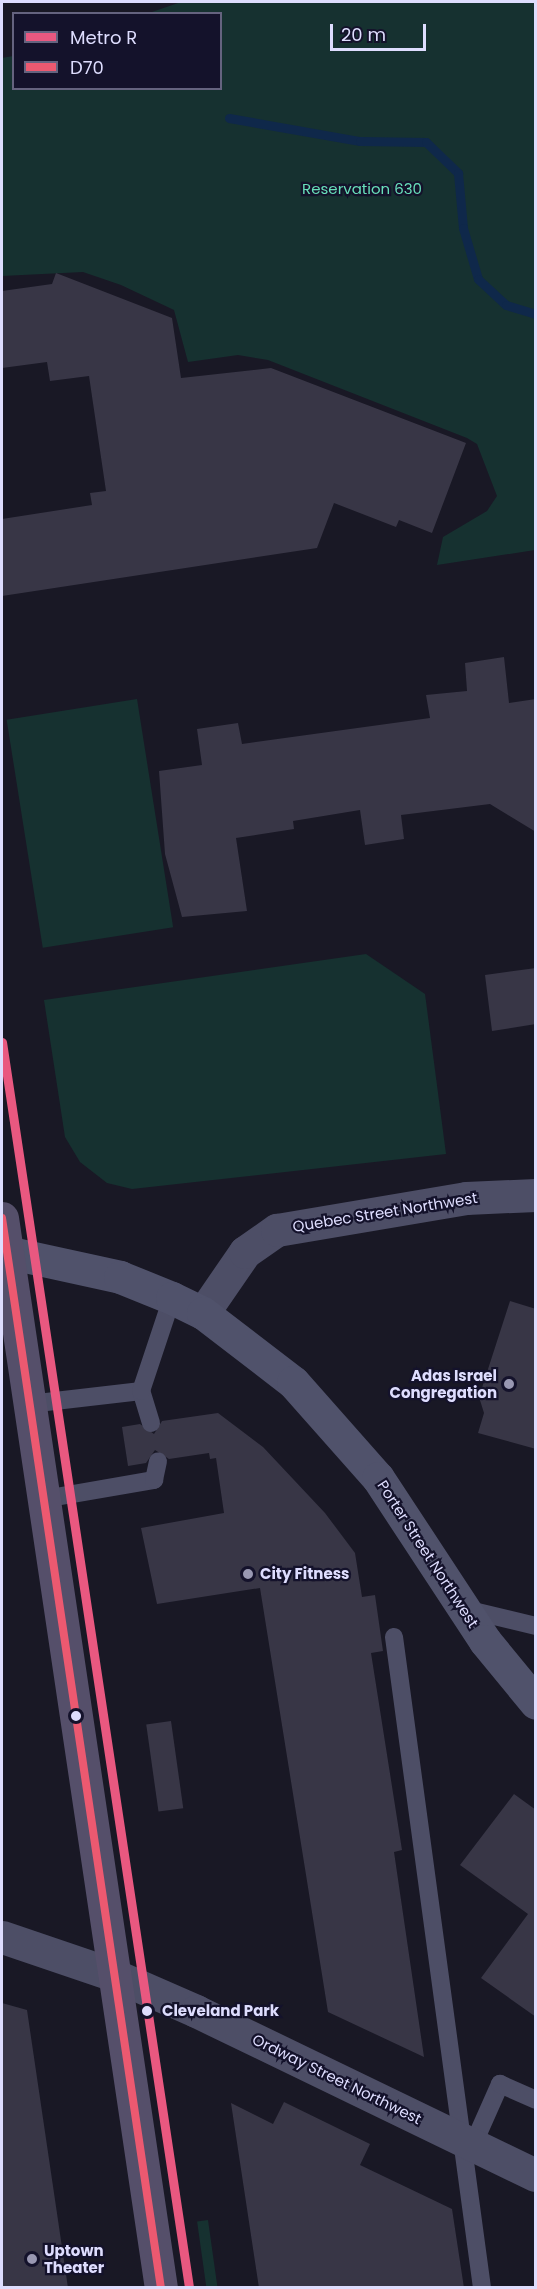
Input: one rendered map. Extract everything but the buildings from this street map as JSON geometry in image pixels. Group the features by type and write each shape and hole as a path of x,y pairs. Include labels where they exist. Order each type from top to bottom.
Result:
{"main road":[{"path":"2,1218 4,1251 44,1499 161,2288"},
{"name":"Porter Street Northwest","path":"4,1251 120,1277 172,1298 203,1313 293,1382 340,1431 399,1506 463,1609 536,1702"}],"street":[{"name":"Quebec Street Northwest","path":"203,1313 245,1252 277,1230 466,1198 536,1195"},
{"name":"Ordway Street Northwest","path":"2,1937 114,1975 536,2175"}],"lane":[{"path":"151,1423 141,1391 172,1298"},
{"path":"29,1404 141,1391"},
{"path":"44,1499 154,1480 158,1461"},
{"path":"463,1609 536,1626"},
{"path":"394,1637 466,2141 482,2288"},
{"path":"466,2141 500,2084 536,2100"}],"green space":[{"name":"Reservation 630","path":"181,2 535,2 535,550 437,565 443,537 487,511 497,496 477,444 467,438 268,360 238,355 188,362 174,310 121,285 83,272 2,276 2,58 12,56 12,90 222,90 222,12 152,12"},
{"path":"137,699 173,927 43,948 7,720"},
{"path":"366,954 425,994 446,1154 132,1189 107,1183 80,1162 65,1137 44,1000"},
{"path":"208,2220 217,2287 206,2288 197,2222"}],"waterway":[{"path":"229,118 360,141 426,142 458,173 463,228 478,279 506,305 536,314"}],"metro line":[{"name":"R","path":"2,1042 189,2288"}],"transit line":[{"name":"D70","path":"2,1218 161,2288"}],"place":[{"name":"Adas Israel Congregation","path":"509,1384"},
{"name":"City Fitness","path":"248,1574"},
{"name":"Cleveland Park","path":"147,2011"},
{"name":"Uptown Theater","path":"32,2259"}]}
